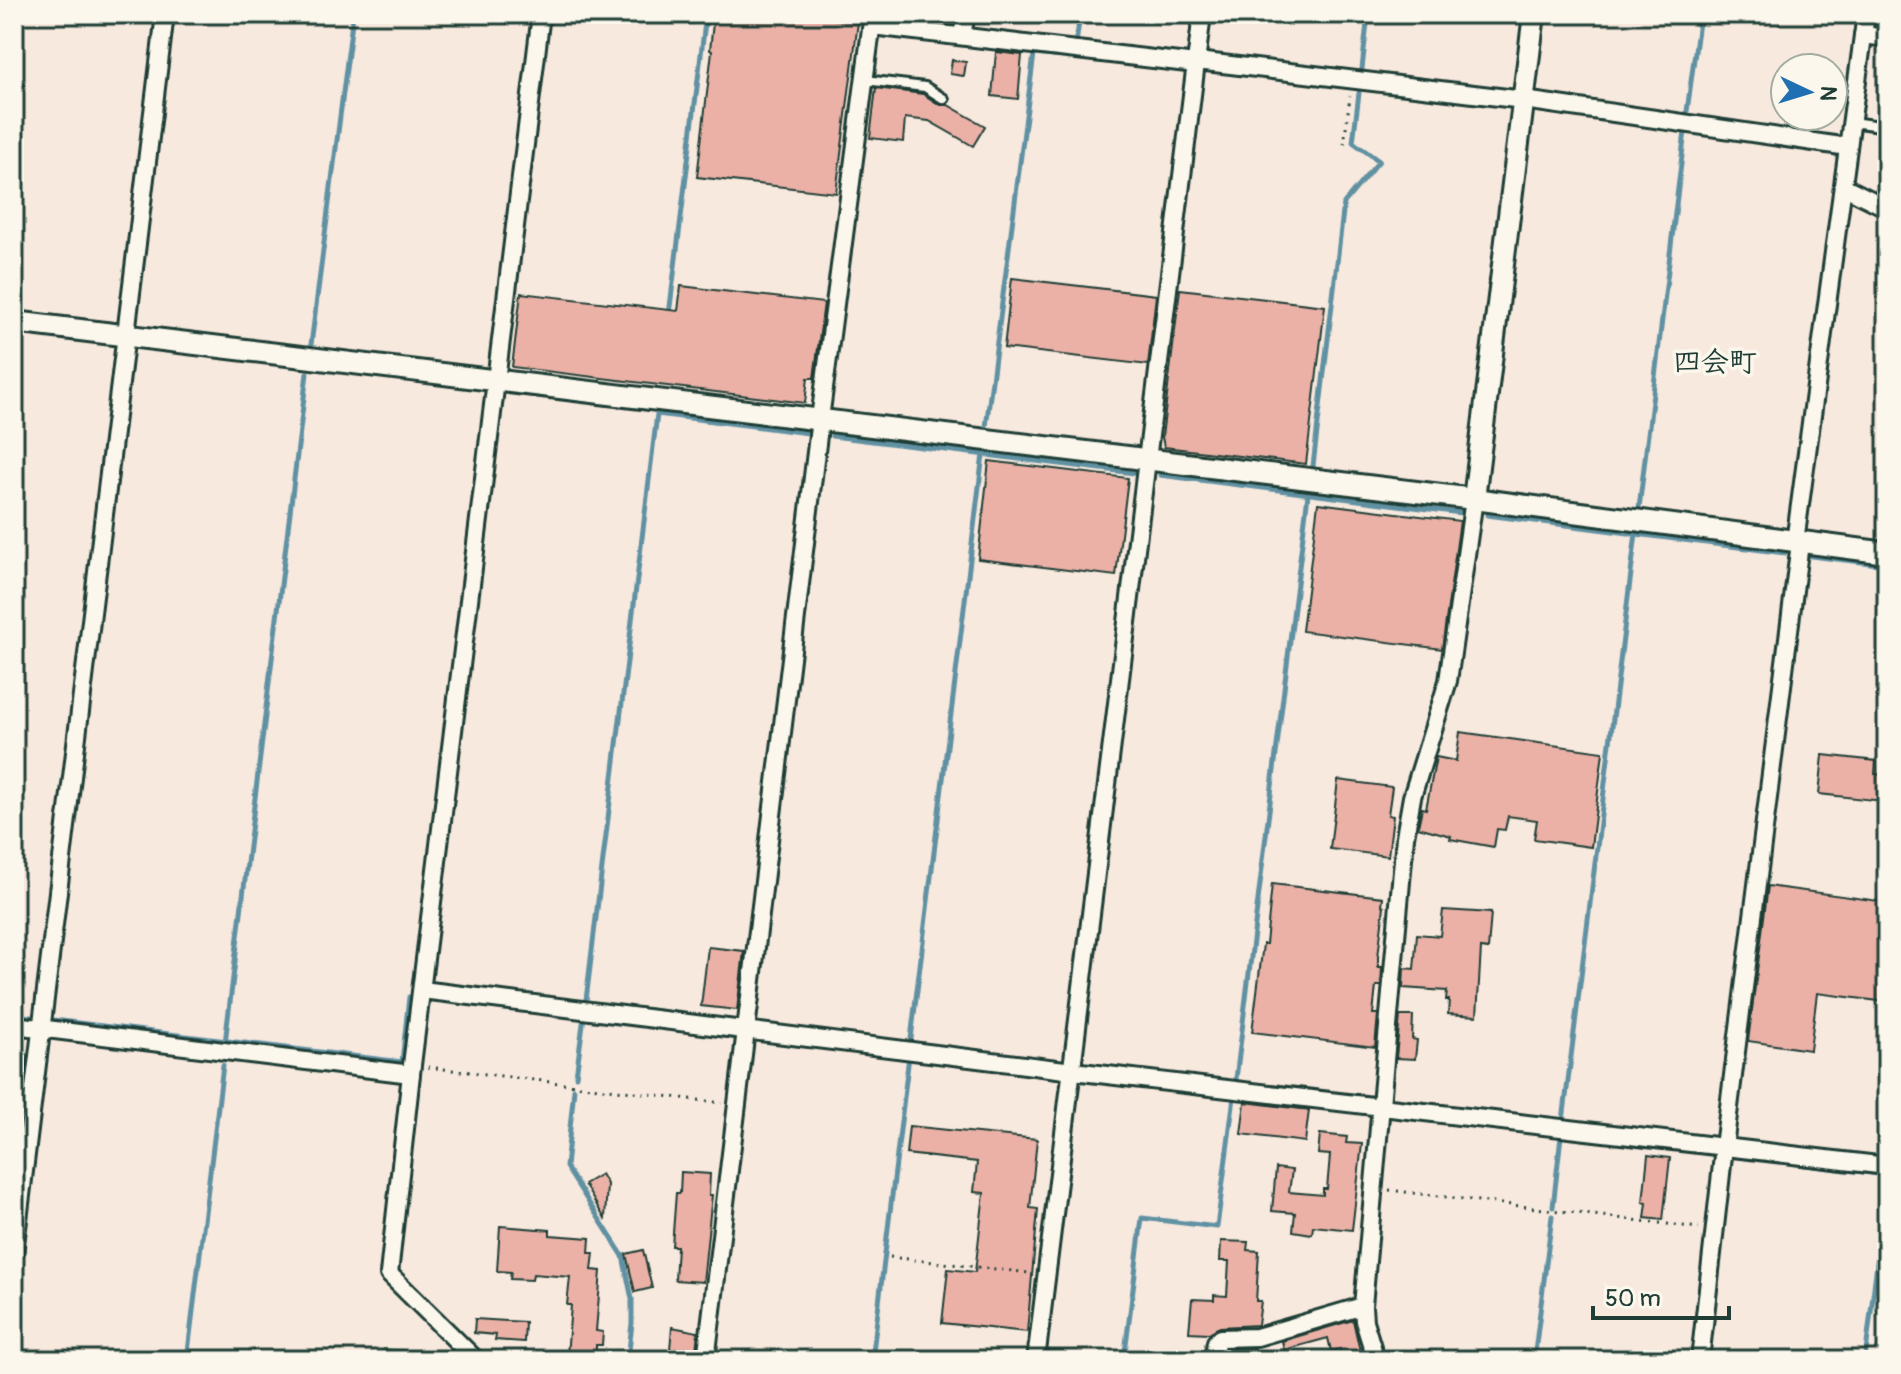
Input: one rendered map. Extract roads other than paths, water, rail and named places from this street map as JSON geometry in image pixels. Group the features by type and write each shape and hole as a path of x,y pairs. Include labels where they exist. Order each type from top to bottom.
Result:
{"street":[{"path":"14,1253 165,14"},
{"path":"476,1360 389,1274 541,14"},
{"path":"962,35 966,14"},
{"path":"1036,1360 1202,14"},
{"path":"1376,1360 1364,1321 1363,1306 1405,837 1412,797 1448,681 1474,499 1534,14"},
{"path":"1700,1360 1798,543 1866,14"},
{"path":"706,1360 820,419 872,20 962,35 1524,100 1848,147"},
{"path":"1863,35 1887,38"},
{"path":"1843,186 1887,208"},
{"path":"14,322 1474,499 1887,553"},
{"path":"422,990 1073,1071 1887,1166"},
{"path":"14,1025 412,1070"},
{"path":"1213,1360 1216,1342 1220,1338 1257,1337 1363,1306"}],"lane":[{"path":"865,80 925,87 944,99"},
{"path":"1851,122 1887,127"}],"waterway":[{"path":"311,345 353,14"},
{"path":"669,315 706,14"},
{"path":"1076,44 1080,14"},
{"path":"1362,69 1368,14"},
{"path":"1686,119 1700,14"},
{"path":"986,427 1034,54 1065,57"},
{"path":"1313,466 1344,203 1379,161 1353,142 1359,93"},
{"path":"1639,508 1685,131"},
{"path":"225,1043 307,373"},
{"path":"586,1000 657,414 808,433"},
{"path":"832,436 1134,473"},
{"path":"911,1039 983,454"},
{"path":"1160,475 1461,513"},
{"path":"1236,1079 1308,494"},
{"path":"1487,515 1785,553"},
{"path":"1563,1121 1636,533"},
{"path":"1811,556 1887,565"},
{"path":"53,1020 402,1062 409,997"},
{"path":"14,1015 30,1017"},
{"path":"576,1076 584,1016"},
{"path":"872,1360 909,1056"},
{"path":"187,1360 223,1065"},
{"path":"574,1089 566,1167 623,1256 632,1299 628,1360"},
{"path":"1124,1360 1142,1218 1217,1227 1234,1097"},
{"path":"1553,1207 1561,1136 1596,1140"},
{"path":"1773,1161 1887,1175"},
{"path":"1865,1360 1887,1183"},
{"path":"1534,1360 1552,1216"}],"district":[{"name":"四会町","path":"1715,362"}]}
